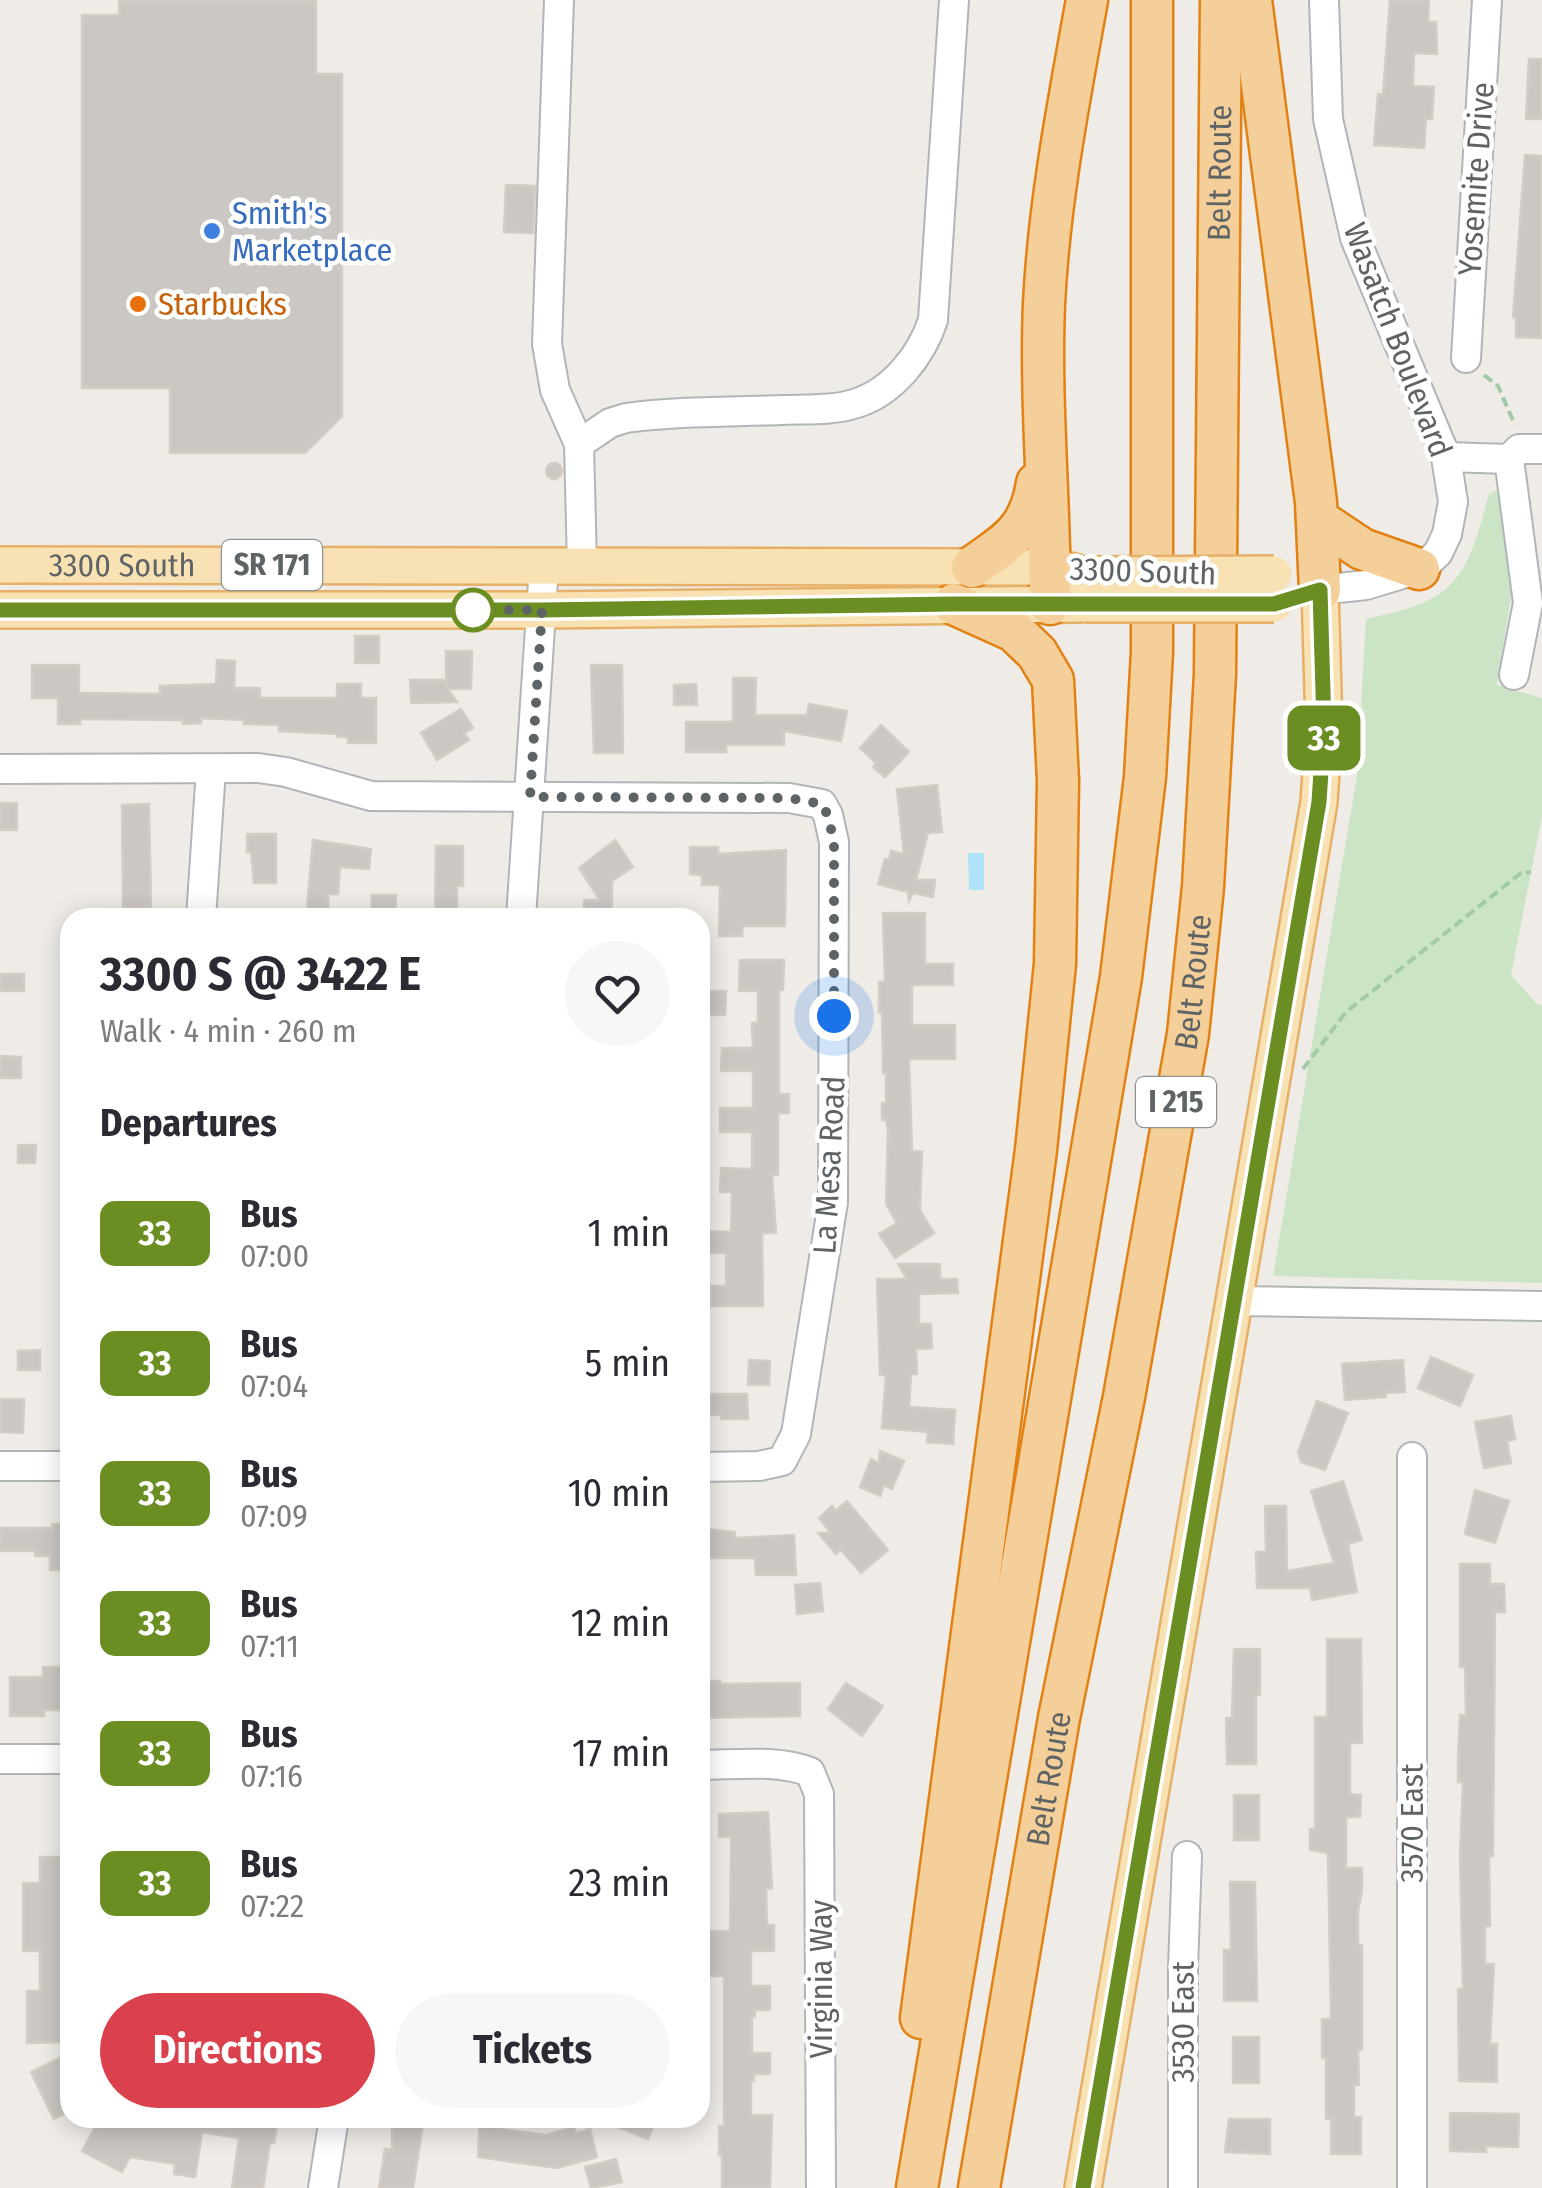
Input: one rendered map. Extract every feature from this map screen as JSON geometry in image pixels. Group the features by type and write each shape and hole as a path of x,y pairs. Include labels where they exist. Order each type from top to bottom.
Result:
{"highway":[{"path":"972,567 1017,536 1034,504 1042,439 1044,302 1059,162 1086,0"},
{"name":"Belt Route","path":"917,2188 1121,977 1145,776 1152,652 1152,0"},
{"name":"Belt Route","path":"979,2188 1059,1718 1124,1397 1188,1034 1203,887 1215,674 1221,0"},
{"path":"1251,0 1317,520 1320,590"},
{"path":"1042,439 1067,587"},
{"path":"1317,520 1362,549 1419,570"},
{"path":"904,2188 927,1953 1033,1170 1055,964 1058,780 1053,680 1037,652 1014,632 954,604"}],"main road":[{"name":"3300 South","path":"0,565 972,567 1067,587"},
{"name":"3300 South","path":"0,610 542,610 954,604 1067,587 1320,590"},
{"path":"1083,2188 1319,802 1324,726 1320,590"}],"street":[{"path":"559,0 546,344 555,390 579,444 582,566"},
{"path":"579,444 610,423 626,418 857,404 913,361 926,342 933,320 954,0"},
{"name":"Wasatch Boulevard","path":"1324,0 1328,119 1355,238 1446,458 1453,490 1450,524 1438,553 1419,570"},
{"name":"Yosemite Drive","path":"1466,358 1487,0"},
{"path":"1446,458 1508,459 1519,450 1542,450"},
{"path":"1508,459 1528,602 1514,675"},
{"path":"522,908 544,566"},
{"path":"1320,590 1366,586 1419,570"},
{"path":"0,769 286,772 370,796 530,797"},
{"path":"202,908 211,769"},
{"name":"La Mesa Road","path":"530,797 789,798 822,804 828,816 834,842 834,1188 796,1434 782,1461 759,1466 710,1467"},
{"path":"1235,1301 1542,1306"},
{"name":"3570 East","path":"1412,1457 1412,2188"},
{"path":"0,1466 60,1466"},
{"path":"0,1758 60,1759"},
{"name":"Virginia Way","path":"710,1765 777,1765 810,1772 820,1807 821,2188"},
{"name":"3530 East","path":"1183,2188 1187,1856"},
{"path":"323,2188 332,2128"}],"path":[{"path":"1466,358 1498,386 1516,428"},
{"path":"1303,1069 1346,1012 1520,873 1531,872"}],"green space":[{"path":"1505,486 1518,552 1497,685 1542,698 1542,816 1511,975 1542,1005 1542,1283 1273,1276 1357,776 1366,619 1424,602 1453,582 1471,552 1489,494"}],"water":[{"path":"968,853 984,853 984,890 969,890"}],"building":[{"name":"Smith's Marketplace","path":"119,0 316,0 316,74 342,74 342,416 305,453 170,453 170,388 82,388 82,15 119,15"},
{"path":"1390,0 1429,0 1428,22 1436,22 1437,54 1414,53 1413,86 1434,87 1432,119 1426,119 1424,148 1374,145 1378,94 1383,95"},
{"path":"1529,59 1542,59 1542,119 1526,119"},
{"path":"1525,155 1542,156 1542,338 1516,337 1513,317"},
{"path":"506,185 535,186 533,233 504,232"},
{"path":"554,463 562,471 554,479 546,471"},
{"path":"355,636 379,636 379,663 355,663"},
{"path":"446,651 472,651 471,689 448,689 457,702 411,703 410,680 443,680 446,685"},
{"path":"217,660 235,661 234,688 260,688 260,698 337,698 337,684 361,684 361,698 376,698 376,743 348,743 348,737 337,734 279,731 279,725 244,724 244,720 201,718 201,723 183,724 183,720 80,719 80,724 58,724 58,698 32,698 32,665 79,665 79,693 160,694 160,686 216,684"},
{"path":"591,665 622,665 623,753 594,753"},
{"path":"733,678 756,678 755,715 807,715 809,704 847,711 841,741 784,731 784,745 726,745 726,752 686,752 686,722 733,722"},
{"path":"696,684 697,705 674,705 674,685"},
{"path":"461,709 473,728 464,733 469,740 437,760 421,733"},
{"path":"881,725 909,752 885,777 860,748"},
{"path":"937,785 942,832 928,833 916,880 935,880 933,897 913,893 909,901 908,892 878,884 891,851 904,854 897,789"},
{"path":"0,803 17,803 17,830 0,830"},
{"path":"149,804 151,907 123,907 122,805"},
{"path":"247,834 276,834 276,883 254,883"},
{"path":"313,840 371,849 369,869 340,867 338,894 328,894 329,908 307,908"},
{"path":"615,840 633,867 612,881 612,908 584,908 584,900 600,900 579,868"},
{"path":"436,846 463,846 463,886 457,886 457,908 435,908"},
{"path":"690,847 718,847 718,854 786,850 785,926 743,926 742,936 719,936 720,885 702,885 702,875 690,874"},
{"path":"372,895 396,895 395,908 371,908"},
{"path":"883,913 925,913 925,964 953,964 953,985 912,985 912,1025 955,1025 955,1059 909,1059 912,1151 922,1152 920,1210 934,1233 895,1258 879,1234 897,1223 886,1204 888,1130 886,1120 882,1120 882,1103 886,1103 879,1012 879,982 885,982"},
{"path":"740,960 784,960 783,990 779,990 779,1094 789,1094 789,1113 778,1113 778,1175 772,1175 776,1233 762,1233 763,1306 711,1306 711,1286 726,1286 726,1253 710,1253 710,1231 731,1232 732,1192 720,1192 721,1168 752,1169 752,1132 720,1132 720,1108 753,1108 753,1071 721,1071 722,1048 753,1048 752,1023 758,1023 758,991 739,991"},
{"path":"1,974 24,974 24,991 1,991"},
{"path":"710,991 726,991 725,1015 710,1015"},
{"path":"0,1056 21,1057 21,1078 0,1078"},
{"path":"18,1145 36,1145 35,1163 18,1163"},
{"path":"898,1264 940,1264 940,1279 957,1279 958,1293 919,1294 919,1324 931,1324 932,1348 916,1349 917,1374 911,1374 909,1407 955,1410 953,1444 927,1442 928,1432 882,1428 886,1375 880,1375 877,1279 907,1279"},
{"path":"40,1350 40,1370 18,1370 18,1351"},
{"path":"1431,1357 1473,1375 1460,1406 1418,1388"},
{"path":"749,1360 770,1361 769,1385 748,1385"},
{"path":"1403,1360 1405,1392 1345,1400 1342,1364"},
{"path":"710,1394 747,1394 748,1419 710,1415"},
{"path":"0,1399 24,1399 23,1433 0,1432"},
{"path":"1317,1401 1348,1413 1325,1470 1301,1462 1298,1452"},
{"path":"1511,1416 1515,1439 1507,1441 1511,1463 1484,1468 1475,1422"},
{"path":"880,1451 904,1461 892,1489 884,1485 880,1496 860,1487 871,1459 879,1463"},
{"path":"1343,1481 1362,1540 1348,1544 1357,1592 1312,1600 1310,1588 1257,1588 1256,1552 1266,1552 1265,1506 1286,1506 1287,1571 1334,1563 1311,1491"},
{"path":"1475,1490 1509,1501 1495,1543 1465,1534"},
{"path":"847,1501 888,1550 861,1573 841,1550 836,1554 818,1533 831,1533 819,1518 832,1506 836,1511"},
{"path":"52,1524 60,1524 60,1570 50,1570 50,1556 35,1556 35,1551 0,1551 0,1528 52,1528"},
{"path":"710,1529 735,1532 735,1538 794,1535 796,1575 756,1575 755,1558 710,1558"},
{"path":"1460,1564 1490,1564 1490,1584 1504,1584 1505,1612 1495,1612 1493,1856 1489,1856 1490,1926 1485,1926 1485,1964 1494,1964 1490,2044 1497,2044 1497,2082 1459,2081 1463,1782 1458,1782 1458,1756 1460,1715 1466,1715 1465,1667 1460,1667"},
{"path":"820,1583 823,1611 797,1614 795,1585"},
{"path":"1327,1639 1361,1639 1362,1743 1350,1743 1350,1794 1361,1795 1360,1817 1346,1817 1346,1868 1362,1868 1358,1945 1362,1945 1362,2050 1358,2050 1359,2085 1354,2085 1354,2117 1361,2117 1361,2154 1331,2154 1331,2119 1326,2119 1322,2019 1331,2019 1328,1853 1310,1850 1310,1829 1315,1829 1315,1717 1327,1717"},
{"path":"1234,1649 1260,1649 1256,1764 1227,1764 1226,1718 1232,1718"},
{"path":"43,1667 60,1667 60,1710 44,1710 44,1716 10,1716 10,1677 43,1677"},
{"path":"710,1681 800,1683 800,1716 710,1718"},
{"path":"846,1683 883,1706 862,1736 828,1709"},
{"path":"1234,1795 1259,1795 1259,1840 1234,1840"},
{"path":"768,1812 772,1888 766,1889 767,1925 774,1925 774,1951 751,1951 751,1986 770,1986 770,2010 755,2010 752,2017 752,2053 770,2053 770,2074 754,2074 751,2115 772,2115 770,2188 722,2188 719,2126 724,2126 724,1976 710,1976 710,1931 730,1931 731,1837 719,1837 719,1814"},
{"path":"40,1857 60,1857 60,2042 27,2043 27,1991 40,1991 40,1951 23,1951 23,1883 40,1883"},
{"path":"1230,1882 1255,1882 1257,2001 1224,2001 1224,1950 1231,1950"},
{"path":"1233,2037 1259,2037 1259,2083 1233,2083"},
{"path":"60,2058 60,2116 54,2119 31,2072"},
{"path":"1450,2113 1519,2114 1518,2147 1486,2146 1486,2152 1450,2151"},
{"path":"1229,2119 1270,2119 1270,2154 1225,2152"},
{"path":"95,2128 276,2128 263,2188 232,2188 239,2138 202,2132 195,2177 174,2174 175,2164 130,2157 122,2172 82,2151"},
{"path":"392,2128 422,2128 413,2188 379,2188 385,2149 392,2150"},
{"path":"479,2128 546,2135 574,2128 576,2133 590,2129 597,2157 557,2168 478,2157"},
{"path":"620,2128 652,2128 648,2139"},
{"path":"616,2159 622,2182 591,2188 585,2167"}],"bus line":[{"name":"33","path":"0,610 1274,604 1320,590 1324,726 1319,802 1083,2188"}],"place":[{"name":"Smith's Marketplace","path":"212,231"},
{"name":"Starbucks","path":"138,304"}],"route":[{"path":"473,610 464,610 542,610 530,797 789,798 822,804 834,842 834,1016"}]}
